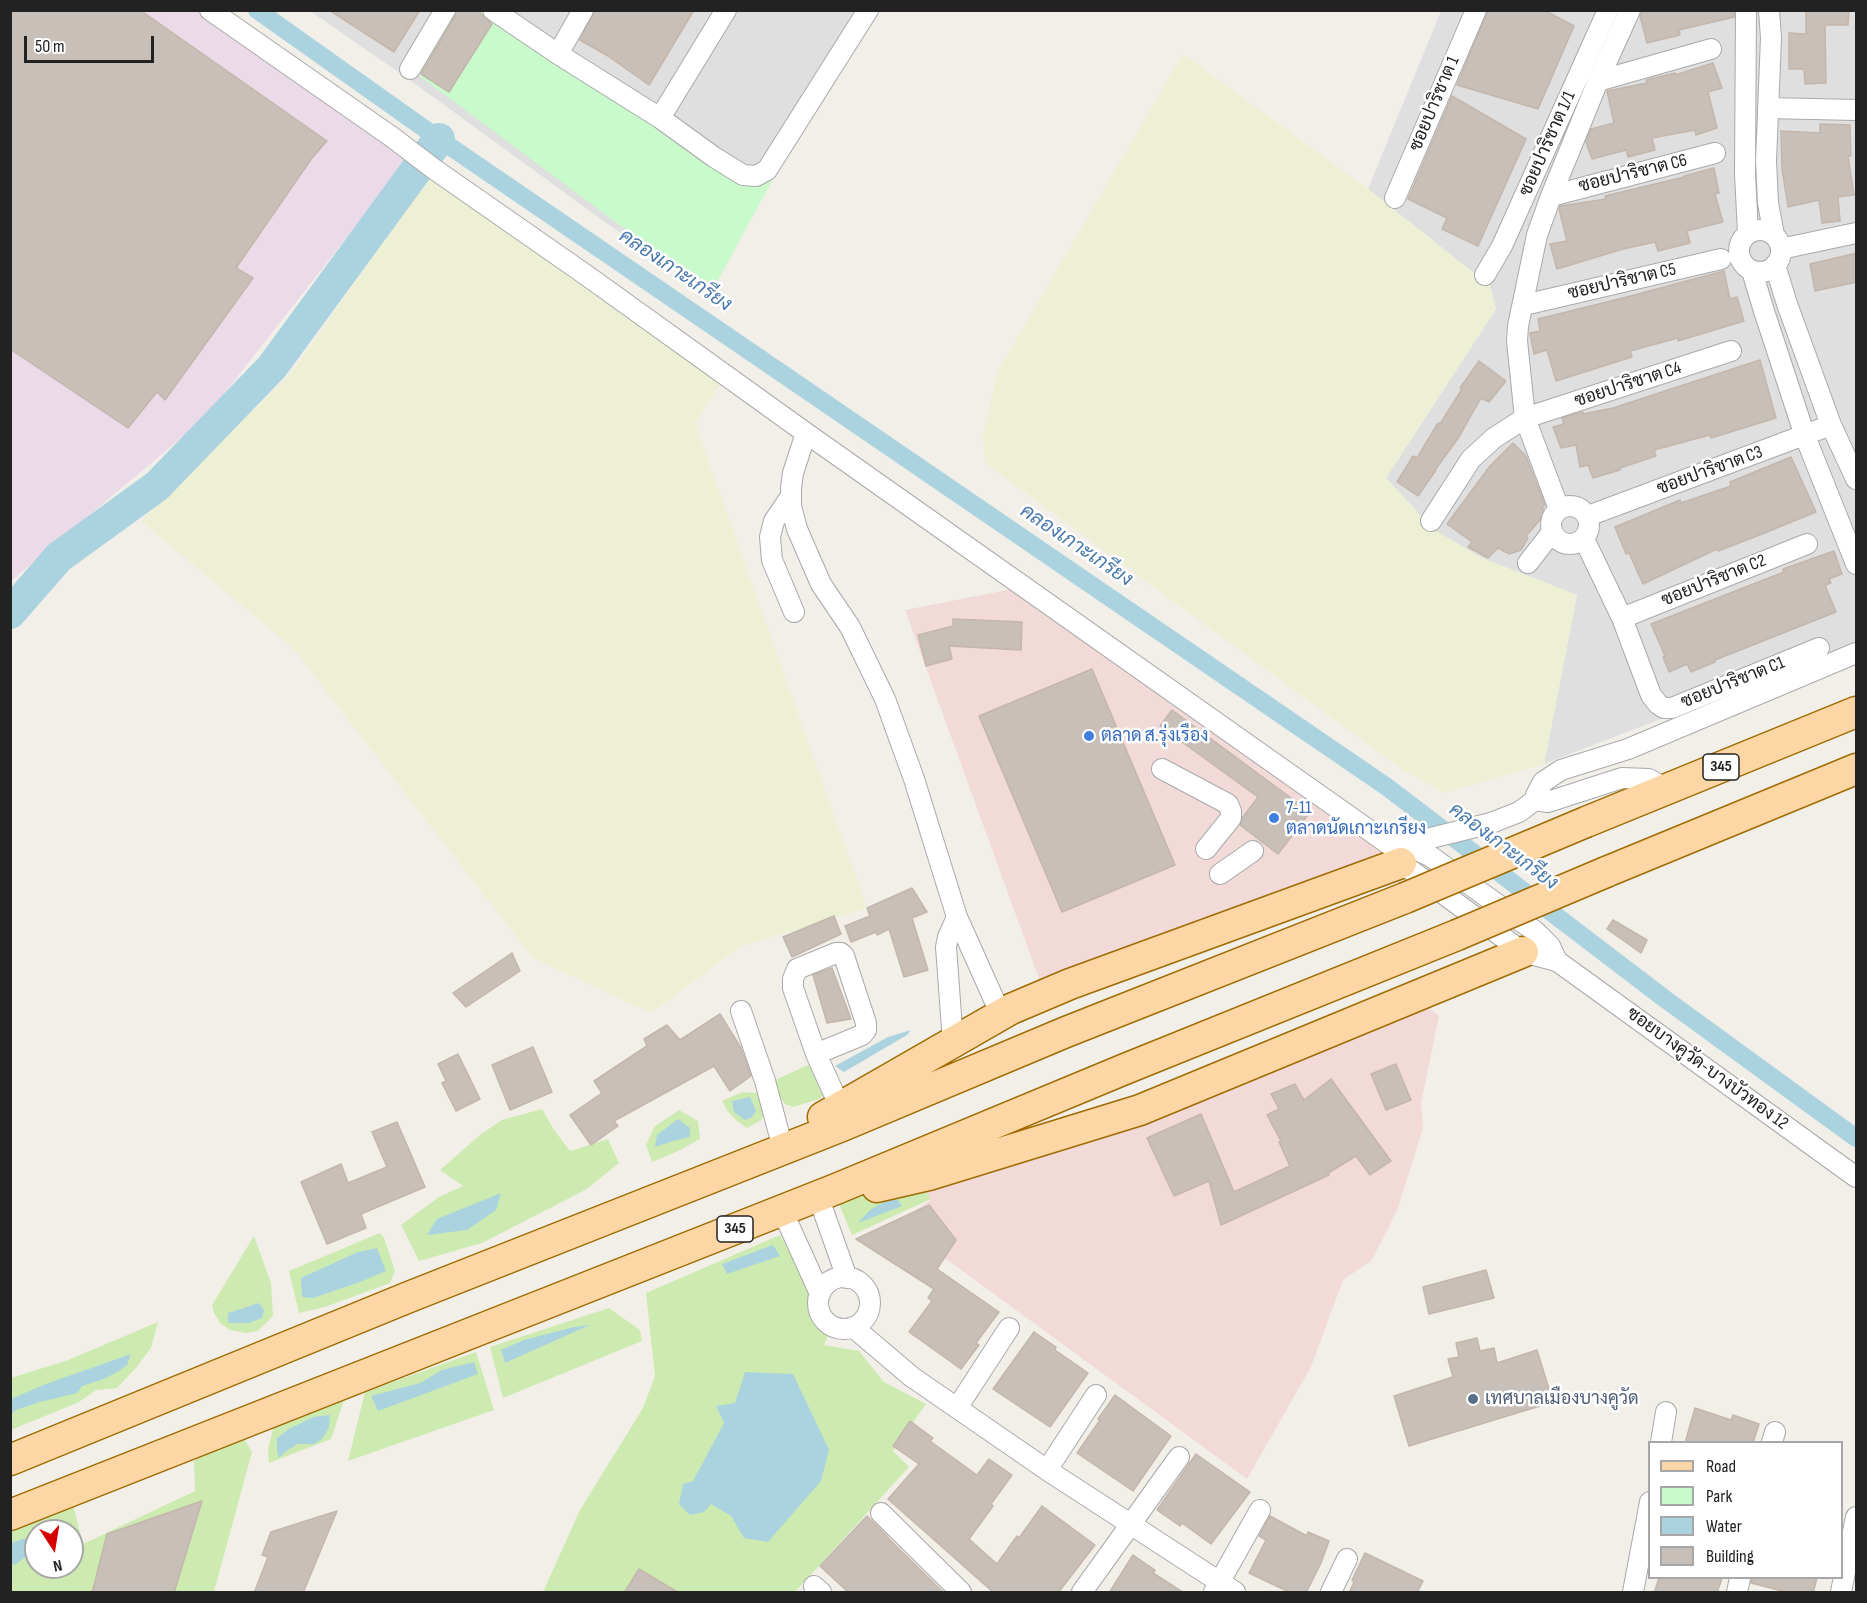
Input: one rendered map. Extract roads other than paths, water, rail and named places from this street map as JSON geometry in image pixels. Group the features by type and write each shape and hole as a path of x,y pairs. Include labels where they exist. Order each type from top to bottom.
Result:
{"main road":[{"name":"345","path":"10,1460 853,1121 1066,1032 1405,898 1857,712"},
{"name":"345","path":"10,1515 827,1192 1857,769"},
{"path":"752,1161 781,1141 1001,1014 1397,853"},
{"path":"827,1192 865,1189 928,1175 1140,1110 1523,952"},
{"path":"1045,995 1066,1032"},
{"path":"1125,1069 1140,1110"}],"street":[{"path":"210,10 392,137 1397,853 1523,952 1557,961"},
{"path":"410,69 445,10"},
{"path":"493,10 660,118 714,157 743,175 756,176 768,170 868,10"},
{"path":"558,54 584,10"},
{"path":"660,118 726,10"},
{"name":"ซอยปาริชาต 1","path":"1395,198 1476,10"},
{"name":"ซอยปาริชาต 1/1","path":"1485,275 1502,246 1608,10"},
{"path":"1559,508 1525,418 1517,341 1518,326 1537,235 1598,81 1630,10"},
{"path":"1746,10 1745,174 1748,233"},
{"path":"1769,10 1771,38 1766,161 1768,203 1782,241"},
{"path":"1598,81 1712,49"},
{"path":"1768,108 1857,110"},
{"name":"ซอยปาริชาต C6","path":"1551,196 1715,153"},
{"path":"1782,241 1779,242 1780,258 1769,270 1752,271 1741,261 1739,245 1748,233 1757,230 1766,231 1782,241 1857,233"},
{"name":"ซอยปาริชาต C5","path":"1524,305 1720,259"},
{"path":"1775,265 1831,425 1857,479"},
{"path":"1752,271 1805,436 1857,564"},
{"name":"ซอยปาริชาต C4","path":"1431,521 1471,459 1494,438 1525,418 1731,351"},
{"name":"ซอยปาริชาต C3","path":"1588,516 1831,425"},
{"path":"806,433 793,473 791,506 797,529 821,584 850,627 885,699 915,779 957,917 1001,1014"},
{"path":"791,496 774,521 770,550 794,612"},
{"path":"1575,506 1583,509 1590,524 1589,532 1584,540 1572,544 1560,542 1552,532 1553,515 1559,508 1575,506"},
{"path":"1528,563 1552,532"},
{"path":"1584,540 1622,618"},
{"name":"ซอยปาริชาต C2","path":"1622,618 1807,544"},
{"name":"ซอยปาริชาต C1","path":"1622,618 1651,695 1664,708 1672,708 1819,648"},
{"path":"1538,798 1536,795 1543,782 1561,770 1628,748 1857,653"},
{"path":"1162,769 1228,804 1231,812 1230,818 1206,849"},
{"path":"1538,798 1548,802 1558,800 1622,778 1643,777 1667,789"},
{"path":"1397,853 1433,837 1491,823 1519,812 1538,798"},
{"path":"1397,853 1416,850 1430,856 1536,932 1550,946 1557,961"},
{"path":"1220,874 1253,851"},
{"path":"953,1042 946,947 957,917"},
{"path":"816,1054 862,1035 866,1030 866,1023 844,956 841,954 836,953 797,969 794,974 793,988 816,1054 840,1107"},
{"name":"ซอยบางคูวัด-บางบัวทอง 12","path":"1557,961 1857,1177"},
{"path":"741,1011 765,1081 781,1141"},
{"path":"827,1192 848,1278"},
{"path":"782,1210 820,1294"},
{"path":"834,1279 854,1279 865,1287 870,1307 864,1319 853,1327 838,1328 826,1321 819,1309 820,1294 823,1288 834,1279"},
{"path":"853,1327 912,1377 1223,1589 1260,1510"},
{"path":"957,1408 1009,1328"},
{"path":"1047,1470 1096,1395"},
{"path":"1660,1441 1666,1413"},
{"path":"1082,1593 1179,1457"},
{"path":"881,1513 962,1593"},
{"path":"1633,1593 1648,1513"},
{"path":"1840,1593 1857,1517"},
{"path":"1331,1593 1347,1559"}],"water":[{"path":"911,1030 907,1035 844,1072 835,1066 888,1037"},
{"path":"750,1097 756,1111 752,1117 745,1120 734,1112 732,1101"},
{"path":"678,1119 690,1128 690,1137 655,1147 657,1135"},
{"path":"501,1193 496,1210 467,1230 427,1235 437,1219"},
{"path":"895,1196 902,1206 858,1223 870,1210"},
{"path":"773,1245 780,1256 727,1274 722,1264"},
{"path":"377,1248 386,1271 313,1298 302,1297 301,1278 358,1252"},
{"path":"259,1303 264,1310 262,1318 249,1323 228,1323 228,1313"},
{"path":"590,1325 505,1363 501,1350 524,1340"},
{"path":"131,1354 127,1365 119,1371 82,1386 77,1393 40,1402 11,1414 11,1399"},
{"path":"474,1362 478,1374 378,1411 371,1396 420,1383 442,1370"},
{"path":"745,1372 793,1374 829,1450 821,1481 768,1542 744,1538 731,1516 711,1504 704,1512 690,1515 679,1504 683,1484 693,1481 724,1423 716,1406 735,1403"},
{"path":"330,1415 329,1427 322,1439 314,1444 298,1444 279,1458 277,1438 313,1417"},
{"path":"24,1539 24,1558 15,1565 11,1563 11,1543"}],"waterway":[{"name":"คลองเกาะเกรียง","path":"257,10 439,139 1387,787 1665,999 1856,1138"},
{"path":"10,613 59,557 157,486 272,367 439,139"}],"place":[{"name":"ตลาด ส.รุ่งเรือง","path":"1089,736"},
{"name":"7-11 ตลาดนัดเกาะเกรียง","path":"1274,818"},
{"name":"เทศบาลเมืองบางคูวัด","path":"1473,1399"}]}
